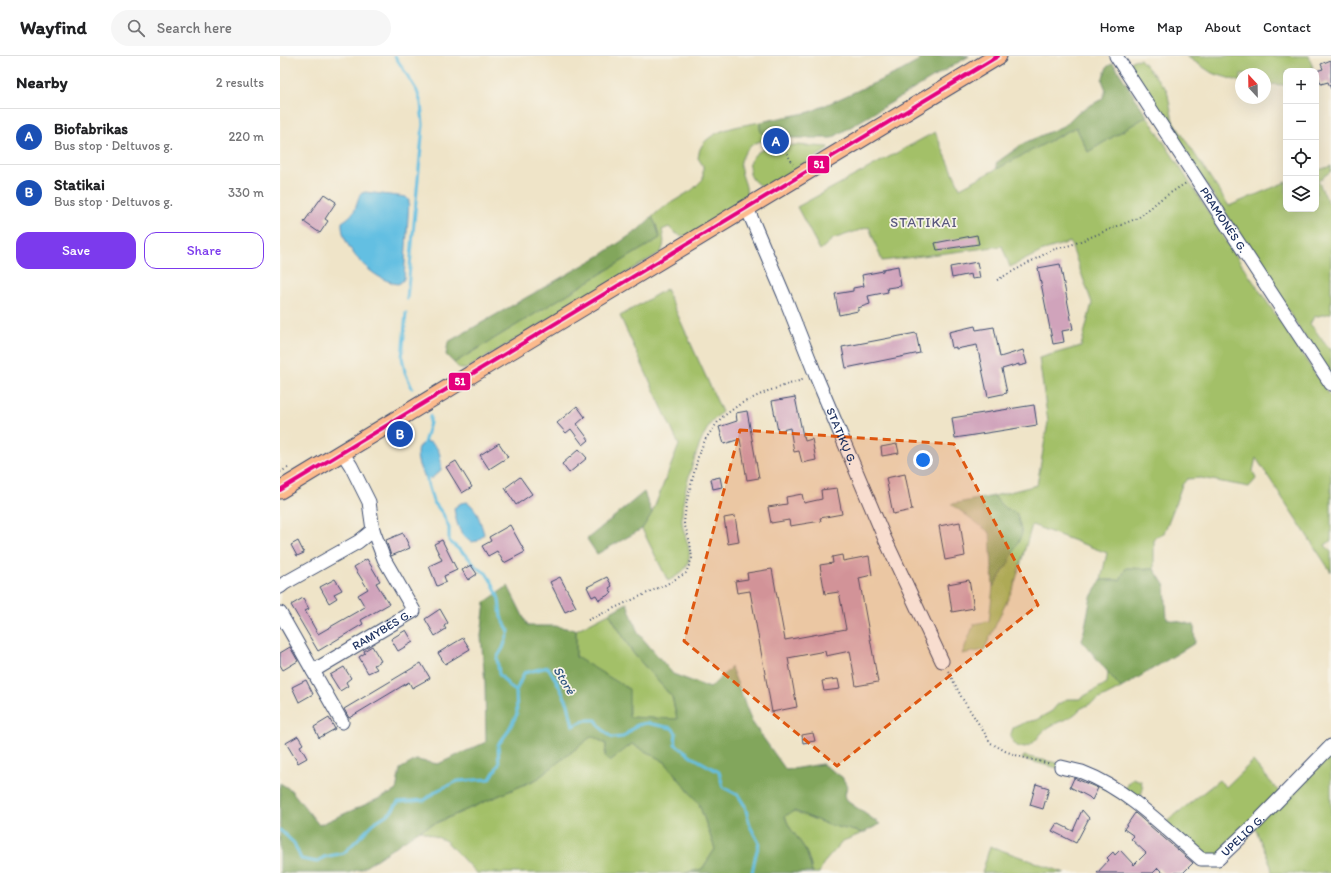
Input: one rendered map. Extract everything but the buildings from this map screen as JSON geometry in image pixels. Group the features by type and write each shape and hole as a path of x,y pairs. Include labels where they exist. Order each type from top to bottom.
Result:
{"main road":[{"path":"280,490 998,56"}],"street":[{"name":"PRAMONĖS G.","path":"1116,56 1331,384"},
{"name":"STATIKŲ G.","path":"747,208 884,537 942,662"},
{"name":"RAMYBĖS G.","path":"313,671 414,611 384,560 373,530 369,502 351,466 342,452"},
{"path":"280,587 285,582 358,542 373,530"},
{"path":"280,613 342,722"},
{"name":"UPELIO G.","path":"1061,767 1082,773 1105,784 1128,798 1154,817 1201,859 1218,859 1331,746"}],"path":[{"path":"781,143 800,175"},
{"path":"997,280 1052,250 1071,245 1138,218 1161,199 1196,177"},
{"path":"588,620 665,585 686,573 692,558 690,542 684,523 686,505 699,453 706,438 721,418 740,404 762,394 816,376"},
{"path":"942,662 966,704 991,743 1005,751 1021,757 1061,767"}],"highlighted area":[{"path":"740,430 954,444 1038,605 837,766 684,641"}],"green space":[{"path":"922,56 969,56 832,138 785,138 781,134 768,136 763,134 761,131 760,122 810,112 901,71 919,61"},
{"path":"1186,56 1309,56 1313,68 1283,68 1283,85 1271,84 1271,68 1235,68 1235,80 1212,73"},
{"path":"1140,59 1167,90 1173,121 1229,206 1283,183 1283,212 1319,212 1319,183 1331,208 1331,313 1314,317 1310,324 1325,344 1331,349 1331,377 1129,65 1133,60"},
{"path":"1113,63 1147,116 1088,152 1076,127 997,169 996,163 1024,143 1063,126 1078,112 1102,99 1106,90 1102,80 1107,67"},
{"path":"1147,116 1224,238 1331,397 1331,541 1325,545 1331,552 1331,572 1256,458 1253,471 1256,479 1249,487 1201,478 1187,479 1182,485 1164,533 1154,538 1154,569 1126,568 1120,580 1101,580 1107,553 1032,525 1014,586 984,650 962,654 974,624 989,621 993,587 1008,564 1017,514 1003,507 994,496 1037,485 1048,422 1039,358 1081,346 1092,303 1070,242 1047,249 1010,267 1002,246 882,261 869,227 833,239 820,250 797,207 935,132 960,188 1076,127 1088,152"},
{"path":"760,122 761,131 763,134 768,136 765,140 755,143 750,147 743,156 741,162 746,190 744,201 688,236 677,234 669,227 662,230 664,241 661,252 466,369 460,369 454,363 660,238 652,217 661,209 692,190 703,179 703,166 698,158 700,149 704,142 710,137 726,130"},
{"path":"796,145 828,147 827,150 767,187 755,182 750,173 749,167 753,157 758,152 772,147"},
{"path":"1331,166 1331,171 1319,180 1319,170"},
{"path":"652,217 660,238 454,363 446,355 448,342 601,255 638,230"},
{"path":"666,289 722,412 712,422 700,443 690,471 682,512 683,527 689,547 688,563 682,572 668,581 642,529 652,513 679,445 620,316"},
{"path":"644,492 652,513 642,529 597,554 587,539"},
{"path":"994,496 1003,507 1017,514 1022,534 1008,564 993,587 990,533 951,504"},
{"path":"1126,568 1154,569 1165,586 1167,619 1194,625 1195,643 1121,688 1082,641 1091,597 1101,580 1120,580"},
{"path":"508,586 528,626 555,626 576,630 576,657 629,689 629,717 677,719 672,697 633,653 609,613 627,603 638,633 673,674 710,688 731,667 752,722 786,770 822,764 842,777 847,786 845,795 847,801 880,824 863,833 829,825 794,811 785,816 790,827 805,850 810,862 812,873 685,873 702,869 715,849 699,804 665,762 632,744 610,761 605,757 606,744 592,736 537,779 420,830 362,869 347,873 280,873 280,783 291,790 319,825 396,791 400,769 416,760 438,764 486,742 485,683 481,636 485,602"},
{"path":"609,613 633,653 672,697 678,720 629,717 576,657 576,630"},
{"path":"1108,672 1121,688 1080,709 1073,716 1049,727 1029,746 1019,747 1014,744 1010,737 1013,728 1026,722 1036,720 1052,711 1057,705 1067,699 1079,699 1107,683"},
{"path":"592,736 606,744 605,756 632,744 665,762 699,804 715,849 702,869 685,873 476,873 446,841 420,830 537,779"},
{"path":"1331,740 1331,873 1272,873 1271,866 1255,828 1215,865 1205,867 1148,815 1081,774 1022,759 1024,756 1085,769 1124,793 1127,784 1133,778 1141,781 1143,789 1139,801 1165,823 1219,780 1226,787 1253,761 1280,793"},
{"path":"794,811 829,825 863,833 843,841 823,864 819,873 812,873 807,853 793,833 785,815"},
{"path":"990,846 1065,873 982,873"}],"water":[{"path":"365,192 406,197 409,201 404,279 399,284 382,279 365,266 351,250 346,240 342,222 353,213 360,194"},
{"path":"429,442 436,447 440,453 441,470 432,478 427,479 419,464 417,451 418,447"},
{"path":"467,502 476,512 484,534 478,541 471,542 467,539 461,532 457,523 454,508 461,503"}],"waterway":[{"path":"395,56 417,91 421,103 423,125 407,299"},
{"path":"406,313 402,357 405,372 412,388"},
{"path":"424,445 430,423 430,416"},
{"path":"427,475 427,481 433,501 443,514 449,528 449,541 468,557 476,567 486,573 493,584 499,599 501,617 509,631 503,648 497,658 499,674 510,687 516,691"},
{"name":"Storė","path":"280,830 294,843 301,859 317,862 324,857 344,853 375,822 391,812 398,802 425,800 438,790 458,781 490,779 499,764 498,745 507,733 517,714 516,691 524,673 548,667 568,704 573,726 586,720 596,720 601,728 612,738 623,737 637,725 647,723 672,728 676,733 675,744 694,758 719,772 723,787 738,795 745,806 750,826 759,843 752,873"}],"transit line":[{"name":"51","path":"280,490 998,56"}],"place":[{"name":"Biofabrikas","path":"776,141"},
{"name":"Statikai","path":"400,434"}],"district":[{"name":"STATIKAI","path":"924,222"}]}
